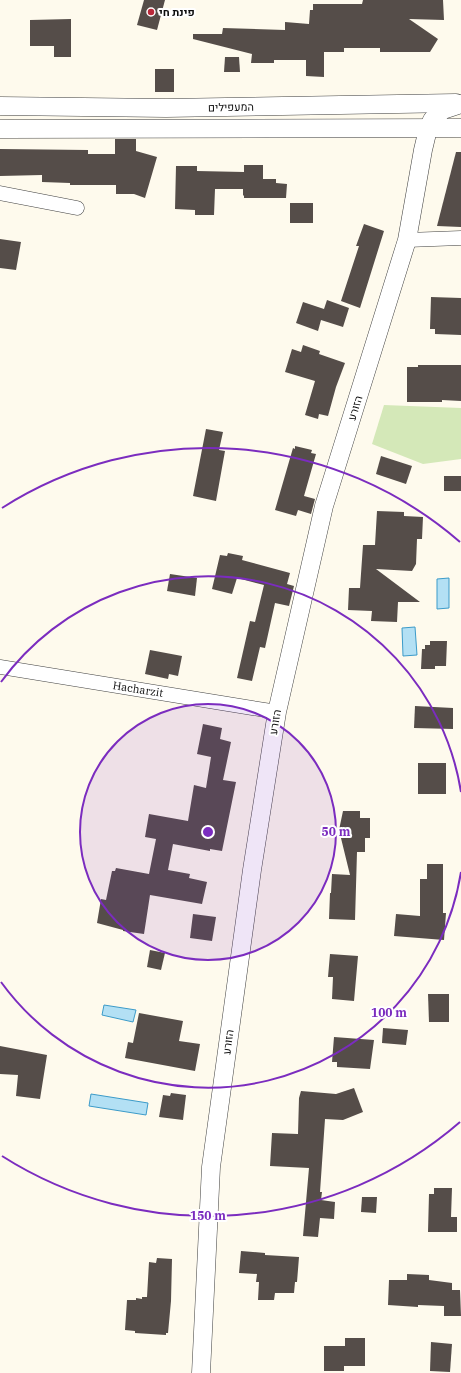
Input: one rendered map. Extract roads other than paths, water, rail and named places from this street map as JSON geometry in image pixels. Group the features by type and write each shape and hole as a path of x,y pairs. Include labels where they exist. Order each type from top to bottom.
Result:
{"street":[{"name":"המעפילים","path":"0,106 166,108 461,103"},
{"name":"הזורע","path":"201,1373 211,1167 249,892 277,712 324,506 407,240 428,129 432,120 443,110 461,103"},
{"name":"המעפילים","path":"0,129 461,128"},
{"path":"0,193 77,208"},
{"path":"407,240 461,238"},
{"name":"Hacharzit","path":"0,667 277,712"}],"water":[{"path":"449,578 449,608 437,609 437,579"},
{"path":"415,627 417,655 403,656 402,628"},
{"path":"104,1005 136,1010 133,1022 102,1015"},
{"path":"91,1094 148,1103 146,1115 89,1106"}],"place":[{"name":"פינת חי","path":"151,12"}]}
